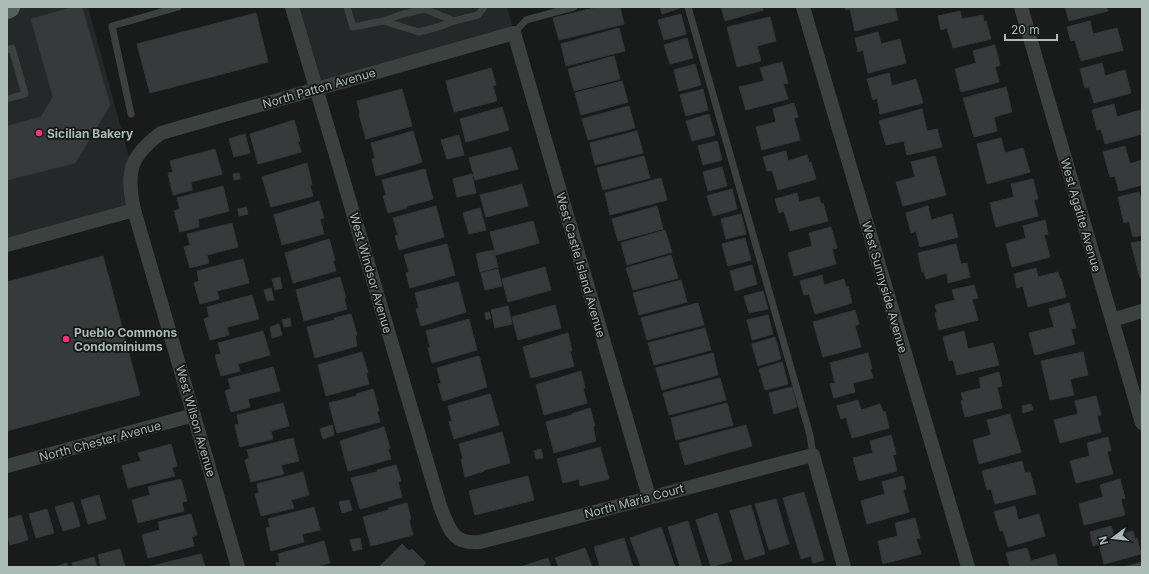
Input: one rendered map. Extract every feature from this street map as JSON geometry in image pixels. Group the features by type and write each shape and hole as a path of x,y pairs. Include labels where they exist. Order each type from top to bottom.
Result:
{"street":[{"name":"West Windsor Avenue","path":"292,7 440,506 448,526 456,537"},
{"name":"West Sunnyside Avenue","path":"803,7 968,567"},
{"name":"West Agatite Avenue","path":"1021,7 1142,423"},
{"name":"North Patton Avenue","path":"135,159 147,143 161,133 514,33"},
{"name":"West Castle Island Avenue","path":"514,33 649,497"},
{"name":"West Wilson Avenue","path":"135,159 129,174 130,192 134,210 238,567"},
{"path":"7,245 134,210"},
{"path":"1112,320 1142,312"},
{"name":"North Chester Avenue","path":"7,466 194,415"},
{"name":"North Maria Court","path":"456,537 468,543 480,542 813,455"},
{"path":"813,455 844,567"}],"lane":[{"path":"131,114 112,26 178,7"},
{"path":"347,7 353,27 383,21 403,14 426,9 454,22"},
{"path":"383,21 419,32 478,15 484,7"},
{"path":"514,33 526,20 574,7"},
{"path":"688,7 810,435 813,455"},
{"path":"7,50 12,48 25,94 7,99"}],"shaded area":[{"path":"7,7 88,7 130,161 129,205 7,238"},
{"path":"286,7 507,7 513,29 309,85"}],"building":[{"path":"74,7 82,7 110,105 75,163 7,180 7,126 41,117 53,97 31,19"},
{"path":"598,7 620,7 624,24 559,40 553,18"},
{"path":"660,7 679,7 680,8 662,14"},
{"path":"721,7 762,7 763,10 725,21"},
{"path":"845,7 895,7 898,20 855,31 850,9 846,10"},
{"path":"1065,7 1106,7 1108,11 1069,21"},
{"path":"960,11 962,19 983,15 984,22 986,21 991,39 953,48 947,28 941,30 938,16"},
{"path":"256,13 268,62 150,93 137,44"},
{"path":"681,14 686,34 664,40 658,20"},
{"path":"770,17 776,41 757,46 761,61 737,67 727,27"},
{"path":"1090,21 1093,34 1117,28 1123,50 1081,61 1075,40 1071,41 1067,27"},
{"path":"619,28 625,51 566,66 561,44"},
{"path":"878,32 881,44 900,39 906,63 868,73 863,50 858,52 855,38"},
{"path":"687,38 693,58 670,64 664,45"},
{"path":"995,45 1000,65 995,67 999,82 961,92 955,69 976,63 973,51"},
{"path":"614,56 620,79 574,91 568,69"},
{"path":"782,62 788,83 783,84 788,99 746,110 739,87 764,81 760,68"},
{"path":"1102,63 1105,76 1125,70 1131,93 1094,103 1089,87 1085,88 1080,69"},
{"path":"695,64 701,85 679,91 674,70"},
{"path":"491,68 496,85 493,86 497,101 454,112 446,81"},
{"path":"889,73 892,86 916,79 923,103 880,114 877,98 873,100 867,79"},
{"path":"622,81 628,102 581,115 575,93"},
{"path":"1006,87 1012,112 994,117 997,131 974,137 963,98"},
{"path":"402,89 412,126 366,139 357,101"},
{"path":"703,89 708,110 686,116 680,95"},
{"path":"794,103 798,117 794,118 800,140 762,150 756,127 776,122 773,109"},
{"path":"1114,104 1117,117 1141,110 1142,134 1105,144 1101,129 1097,130 1092,110"},
{"path":"629,106 635,128 588,140 582,119"},
{"path":"502,107 509,130 466,142 460,119"},
{"path":"922,109 927,131 937,129 942,147 907,155 904,141 886,145 879,121"},
{"path":"709,114 715,135 692,141 686,121"},
{"path":"294,120 300,141 298,142 301,152 258,164 250,134"},
{"path":"413,131 422,162 376,176 372,159 375,158 371,143"},
{"path":"637,131 643,153 595,165 590,143"},
{"path":"245,134 250,153 234,157 229,139"},
{"path":"459,135 464,155 447,159 441,140"},
{"path":"1001,138 1005,153 1023,148 1030,172 987,184 977,144"},
{"path":"717,141 722,160 703,165 698,146"},
{"path":"1125,146 1130,164 1142,160 1142,185 1119,191 1115,176 1110,177 1103,152"},
{"path":"511,147 518,169 475,180 469,158"},
{"path":"215,149 222,174 191,182 192,190 173,195 168,173 173,172 170,161"},
{"path":"786,151 788,161 807,155 809,163 811,162 816,179 778,190 772,170 767,171 763,157"},
{"path":"644,156 650,178 603,190 597,168"},
{"path":"935,156 946,195 903,206 896,182 915,177 911,162"},
{"path":"307,163 313,196 271,207 262,177"},
{"path":"722,167 727,186 708,191 703,172"},
{"path":"425,169 433,199 388,213 383,196 386,195 382,180"},
{"path":"239,173 240,179 234,180 233,174"},
{"path":"472,174 476,193 457,197 453,179"},
{"path":"661,178 667,200 610,215 605,193"},
{"path":"1033,179 1038,199 1034,200 1038,216 996,227 990,203 1014,197 1011,184"},
{"path":"522,184 528,206 486,217 480,195"},
{"path":"223,186 229,211 198,219 199,227 180,232 174,211 180,209 177,198"},
{"path":"732,189 737,209 713,216 707,196"},
{"path":"1139,192 1142,203 1142,235 1133,237 1129,221 1124,223 1118,197"},
{"path":"797,193 799,202 819,197 821,204 823,203 828,221 790,231 784,211 779,213 775,199"},
{"path":"319,201 324,218 320,219 324,234 282,245 274,215"},
{"path":"436,206 444,237 399,250 395,236 398,235 393,218"},
{"path":"657,206 663,229 618,241 612,219"},
{"path":"928,206 931,220 952,214 958,237 920,247 916,231 911,233 906,213"},
{"path":"246,207 248,214 239,216 238,209"},
{"path":"480,208 486,230 469,234 463,213"},
{"path":"741,214 746,234 726,239 721,219"},
{"path":"1045,220 1048,234 1044,235 1050,257 1012,267 1006,244 1026,238 1023,226"},
{"path":"533,221 539,243 496,255 490,232"},
{"path":"232,223 238,247 207,255 209,263 190,268 184,247 190,245 187,234"},
{"path":"831,227 837,248 832,249 836,264 794,276 788,253 812,246 809,233"},
{"path":"665,230 672,252 627,265 621,243"},
{"path":"745,238 751,260 728,266 722,244"},
{"path":"329,239 335,260 333,261 336,271 293,283 285,253"},
{"path":"1142,241 1142,277 1140,278 1131,243"},
{"path":"447,244 455,275 410,288 406,273 409,272 404,255"},
{"path":"956,244 961,264 967,263 970,277 948,283 947,273 926,279 924,272 922,272 918,253"},
{"path":"494,250 498,267 480,272 476,254"},
{"path":"671,255 678,278 633,290 626,268"},
{"name":"Pueblo Commons Condominiums","path":"103,256 140,395 7,431 7,282"},
{"path":"243,259 249,283 217,291 219,299 200,304 194,283 199,281 197,271"},
{"path":"752,265 757,284 735,291 730,271"},
{"path":"545,267 551,290 508,302 502,279"},
{"path":"1036,268 1038,277 1058,272 1066,297 1028,307 1023,286 1017,288 1014,274"},
{"path":"498,269 502,286 485,290 481,273"},
{"path":"822,275 824,285 844,279 846,287 848,286 852,303 815,314 809,294 804,295 800,281"},
{"path":"280,277 282,288 275,290 272,279"},
{"path":"340,277 346,298 344,298 347,309 304,321 296,290"},
{"path":"681,280 687,302 639,315 633,293"},
{"path":"458,282 466,312 421,326 416,309 419,308 415,293"},
{"path":"974,285 978,298 972,299 978,320 939,330 935,313 937,312 935,305 955,300 952,290"},
{"path":"271,288 274,300 267,301 264,290"},
{"path":"763,291 768,309 749,313 744,296"},
{"path":"252,295 259,319 227,327 229,335 210,340 204,319 209,317 207,307"},
{"path":"698,303 704,325 647,340 641,318"},
{"path":"1069,303 1076,328 1071,329 1075,344 1035,355 1029,333 1054,327 1049,309"},
{"path":"555,305 561,328 518,340 512,317"},
{"path":"508,306 512,324 495,328 491,310"},
{"path":"855,310 859,324 855,326 861,347 823,357 813,322"},
{"path":"489,312 491,318 486,320 485,313"},
{"path":"351,314 357,335 355,336 357,346 315,358 307,327 335,320 334,318"},
{"path":"768,315 773,334 752,340 747,320"},
{"path":"290,318 291,326 284,327 282,320"},
{"path":"469,319 477,350 432,363 426,331"},
{"path":"279,324 282,335 272,338 270,327"},
{"path":"705,328 711,350 654,365 648,343"},
{"path":"263,331 270,355 238,364 240,371 221,376 215,355 221,354 218,343"},
{"path":"964,331 968,349 993,343 999,365 957,375 953,360 949,361 943,337"},
{"path":"568,333 572,351 570,351 574,366 531,378 523,347"},
{"path":"775,337 781,359 758,366 752,344"},
{"path":"362,352 368,373 366,373 369,384 326,396 318,365"},
{"path":"1083,352 1088,375 1070,379 1074,395 1050,400 1041,361"},
{"path":"713,353 718,375 662,390 656,368"},
{"path":"868,353 873,378 853,383 855,392 834,398 830,384 835,383 830,363"},
{"path":"479,356 487,387 443,401 438,384 441,383 437,368"},
{"path":"782,362 788,384 765,390 759,369"},
{"path":"273,367 280,391 248,399 250,407 231,412 225,391 231,389 228,379"},
{"path":"581,371 587,403 544,415 536,385"},
{"path":"999,372 1002,386 997,387 1002,408 965,417 961,401 963,400 961,393 981,388 979,378"},
{"path":"720,378 726,400 669,415 663,393"},
{"path":"792,387 797,407 774,414 769,393"},
{"path":"373,389 379,411 377,411 380,422 337,433 329,403 357,396 356,394"},
{"path":"490,394 499,425 454,439 449,422 452,421 448,406"},
{"path":"1096,396 1101,415 1097,416 1101,432 1060,443 1054,420 1078,414 1075,401"},
{"path":"858,400 861,410 880,404 883,412 885,411 889,428 852,438 846,417 841,419 837,406"},
{"path":"283,403 289,426 271,431 273,439 240,447 235,425 239,424 237,415"},
{"path":"727,403 733,425 676,440 671,418"},
{"path":"1031,404 1033,410 1023,413 1022,406"},
{"path":"590,408 595,426 593,426 596,441 554,453 546,422 572,415"},
{"path":"1010,414 1021,452 979,464 973,440 991,435 987,420"},
{"path":"332,425 334,435 323,439 320,429"},
{"path":"746,425 752,446 685,465 679,443"},
{"path":"384,427 390,448 388,449 391,459 348,471 340,441"},
{"path":"502,432 510,463 465,477 461,459 463,459 459,444"},
{"path":"891,435 896,454 893,455 897,471 859,481 853,458 873,453 870,441"},
{"path":"1108,437 1111,450 1107,452 1113,474 1076,483 1070,461 1090,456 1087,443"},
{"path":"293,438 299,461 281,465 284,474 251,482 245,460 249,458 247,450"},
{"path":"171,444 177,466 172,468 175,476 128,488 122,466 141,461 138,453"},
{"path":"600,447 609,479 580,486 579,479 563,483 557,459"},
{"path":"541,449 543,458 536,459 534,451"},
{"path":"1022,461 1025,473 1030,472 1036,494 995,504 991,489 987,490 982,471"},
{"path":"396,465 401,481 398,482 402,497 360,509 351,478 377,472 377,470"},
{"path":"303,472 309,495 291,500 294,508 261,516 255,494 259,493 257,484"},
{"path":"528,476 534,500 475,515 469,491"},
{"path":"903,476 906,489 903,490 909,512 867,524 861,501 885,494 882,482"},
{"path":"181,479 187,501 182,502 184,511 138,523 132,500 150,495 148,487"},
{"path":"1120,479 1125,498 1121,499 1125,515 1084,525 1079,504 1103,497 1100,485"},
{"path":"804,492 824,560 813,563 811,556 801,559 783,498"},
{"path":"99,495 106,519 88,524 81,500"},
{"path":"776,499 789,544 769,550 755,504"},
{"path":"349,500 352,510 342,513 339,502"},
{"path":"73,502 80,526 63,531 55,507"},
{"path":"407,503 413,535 371,546 363,517 389,510 388,508"},
{"path":"751,505 765,554 745,560 730,511"},
{"path":"1015,506 1018,520 1039,514 1045,536 1008,547 1003,530 1000,531 994,512"},
{"path":"314,507 320,530 302,534 304,542 271,551 266,528 270,527 268,519"},
{"path":"47,509 54,533 36,538 29,514"},
{"path":"717,513 732,561 711,567 696,520"},
{"path":"191,514 197,535 192,537 194,546 148,558 142,535 160,530 158,522"},
{"path":"21,515 28,540 10,545 7,533 7,519"},
{"path":"915,518 920,538 916,539 921,554 883,564 878,541 898,536 895,523"},
{"path":"688,521 702,567 680,567 668,527"},
{"path":"1111,526 1114,536 1133,531 1135,539 1137,538 1141,554 1104,564 1099,544 1093,546 1090,532"},
{"path":"661,527 675,567 641,567 630,538"},
{"path":"360,538 362,549 353,551 350,540"},
{"path":"624,538 633,567 600,567 594,547"},
{"path":"324,541 330,563 316,567 277,567 276,563 280,562 278,554"},
{"path":"402,544 409,551 412,549 426,563 422,567 379,567"},
{"path":"585,548 592,567 559,567 555,558"},
{"path":"1027,548 1031,561 1055,554 1058,567 1015,567 1014,565 1010,567 1006,553"},
{"path":"120,549 125,567 101,567 98,555"},
{"path":"201,554 205,567 148,567"},
{"path":"94,557 97,567 73,567 72,563"},
{"path":"548,558 551,567 520,567"},
{"path":"1142,562 1142,567 1124,567"},
{"path":"67,563 68,567 54,567"}],"place":[{"name":"Sicilian Bakery","path":"39,133"},
{"name":"Pueblo Commons Condominiums","path":"66,339"}]}
